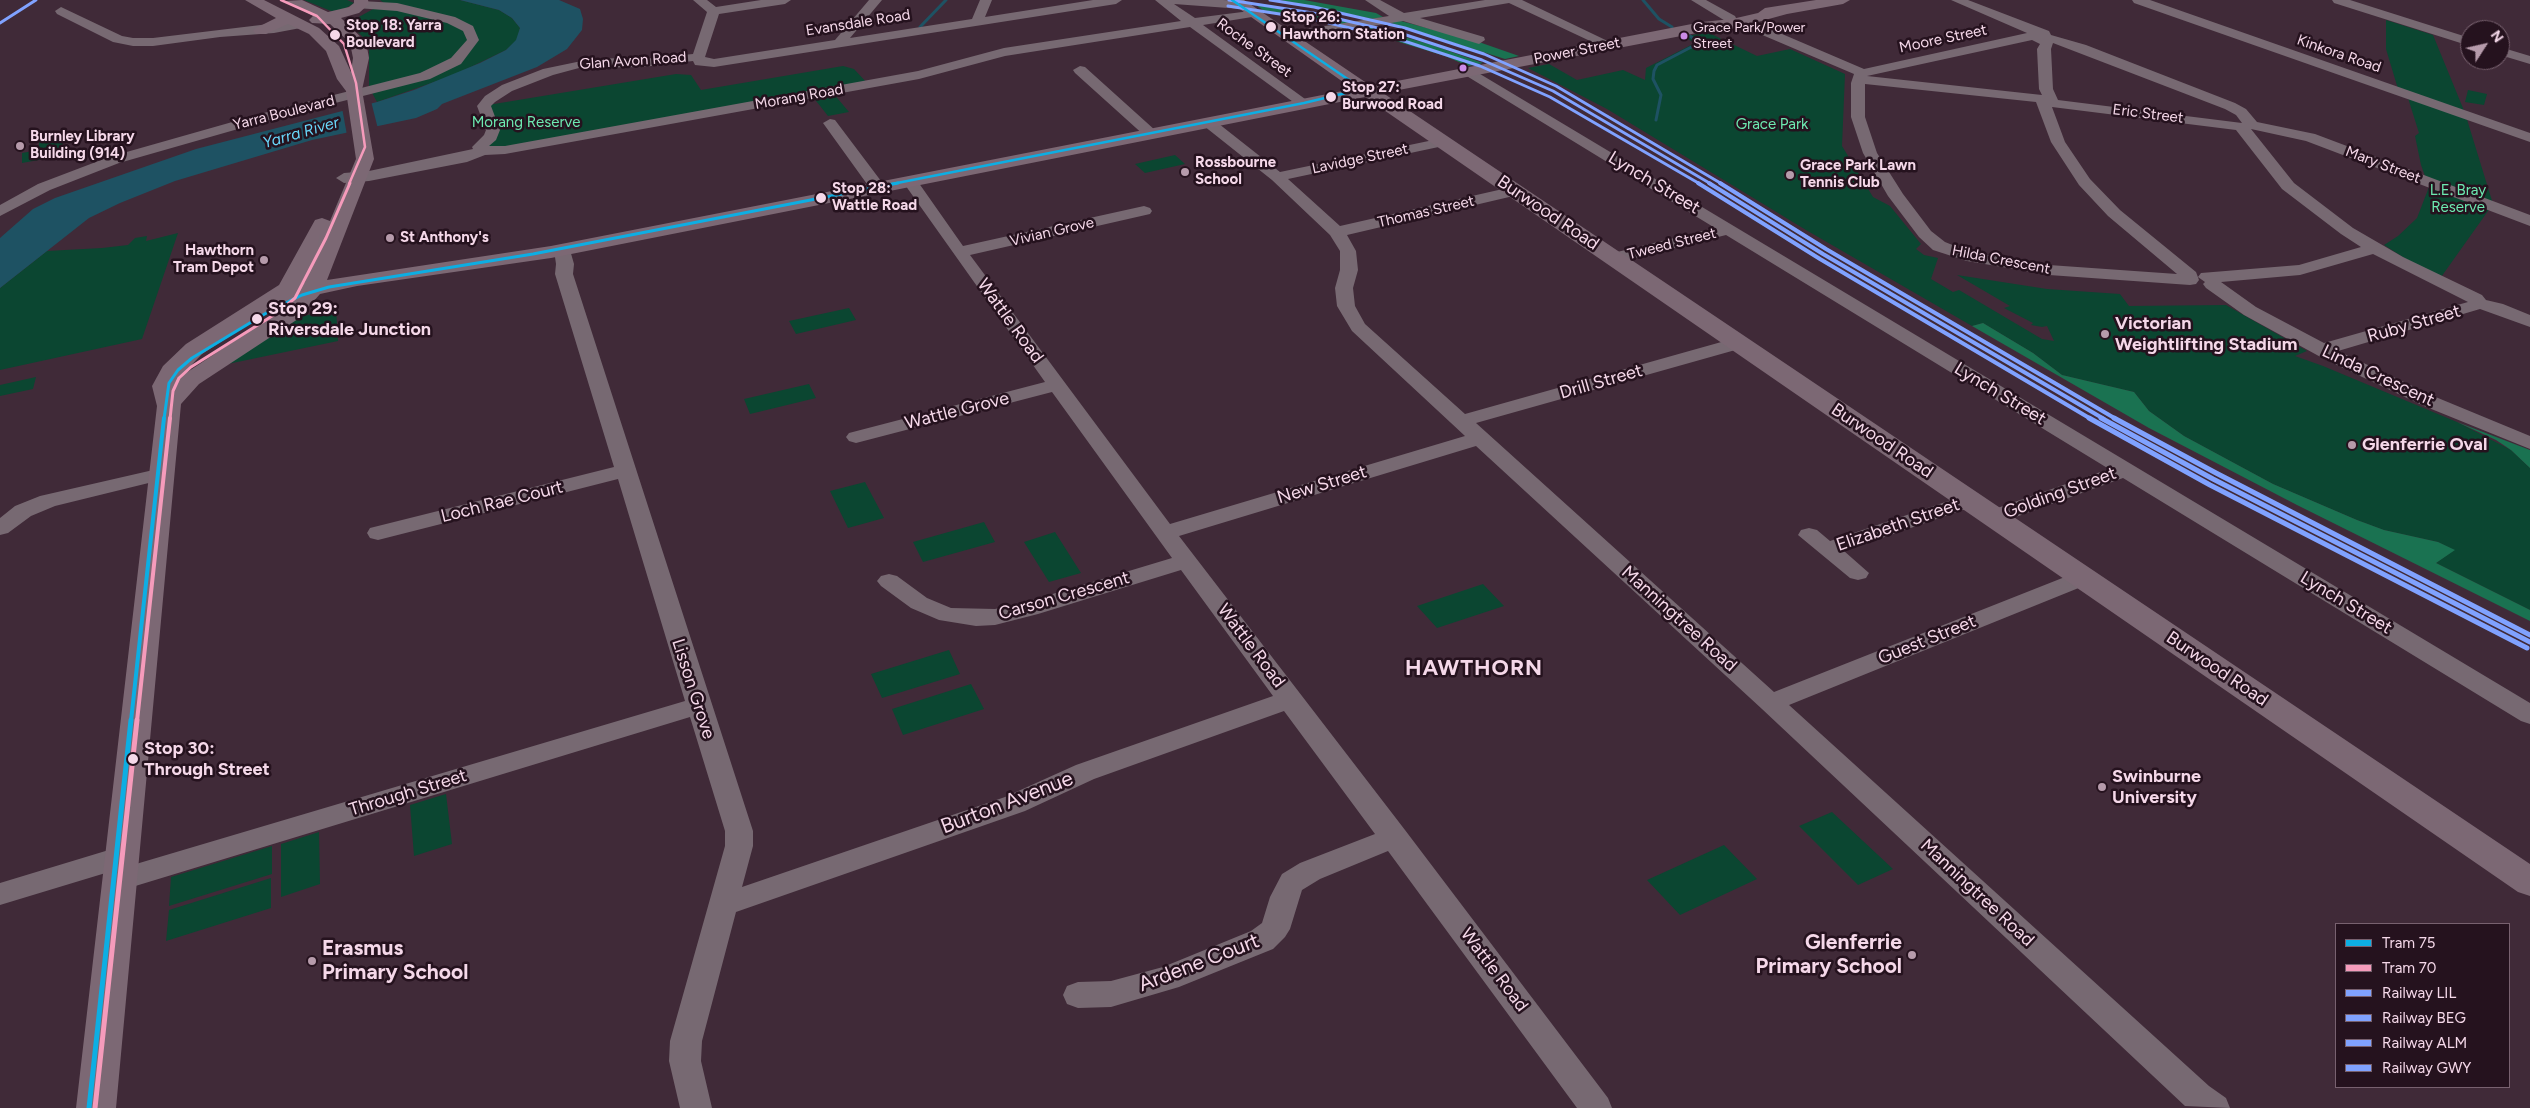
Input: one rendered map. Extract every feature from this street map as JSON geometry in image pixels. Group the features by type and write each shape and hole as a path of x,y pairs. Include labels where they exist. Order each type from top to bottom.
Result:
{"main road":[{"path":"252,0 320,35 333,49 345,79 354,90"},
{"path":"96,1108 168,410 174,396 184,384 290,314 335,234 360,149 361,138 354,90 358,78 359,46 334,20 291,0"},
{"name":"Power Street","path":"304,290 550,252 1843,0"},
{"path":"261,30 296,21 334,20 354,16 360,4"},
{"name":"Burwood Road","path":"1242,5 2530,882"},
{"path":"304,290 352,178"},
{"path":"335,234 337,269 357,280"},
{"name":"Power Street","path":"168,410 165,382 170,371 180,360 194,348 277,297 357,280 550,252"}],"street":[{"path":"699,0 714,11 785,0"},
{"path":"840,42 876,0"},
{"path":"977,22 986,0"},
{"path":"1034,16 1042,0"},
{"name":"Evansdale Road","path":"698,57 700,62 714,63 840,42 977,22 1034,16 1116,0"},
{"name":"Roche Street","path":"1161,0 1305,104"},
{"path":"1172,0 1242,5"},
{"path":"1373,0 1406,16 1479,40"},
{"path":"1289,37 1492,1 1514,0 1538,10 1606,46"},
{"name":"Mary Street","path":"1957,0 2015,22 2042,39 2081,48 2230,106 2247,126 2310,137 2530,222"},
{"name":"Kinkora Road","path":"2138,0 2530,138"},
{"path":"2338,0 2460,39"},
{"path":"1702,2 1860,76"},
{"name":"Yarra Boulevard","path":"0,211 44,187 114,160 276,114 414,80 456,60 470,46 473,40 469,29 451,20 397,7 360,4"},
{"name":"Morang Road","path":"352,178 467,157 483,152 514,149 919,75 1054,38 1193,24 1242,5"},
{"path":"698,57 714,11"},
{"path":"61,12 118,39 133,42 261,30"},
{"name":"Moore Street","path":"1860,76 2042,39"},
{"name":"Linda Crescent","path":"2042,39 2047,101 2058,142 2084,182 2114,213 2170,259 2200,279 2321,350 2407,391 2530,444"},
{"path":"2510,54 2530,60"},
{"name":"Glan Avon Road","path":"483,152 480,147 491,137 494,130 485,113 484,106 490,99 508,88 548,72 579,64 596,62 643,64 698,57"},
{"path":"1080,70 1151,134"},
{"name":"Lynch Street","path":"1470,72 2530,715"},
{"name":"Eric Street","path":"1860,76 2247,126"},
{"name":"Hilda Crescent","path":"1860,76 1858,117 1870,153 1913,220 1939,246 1967,256 2039,269 2117,277 2200,279 2300,270 2375,248"},
{"path":"830,123 878,188"},
{"name":"Manningtree Road","path":"1209,123 1277,177 1336,232 1348,251 1349,270 1344,288 1346,306 1358,327 1771,703 2206,1104"},
{"path":"2247,126 2276,174 2326,216 2375,248 2451,288 2478,305 2530,323"},
{"name":"Lavidge Street","path":"1277,177 1443,142"},
{"name":"Wattle Road","path":"911,182 1165,533 1395,837 1596,1108"},
{"name":"Thomas Street","path":"1336,232 1516,191"},
{"name":"Vivian Grove","path":"960,252 1144,211"},
{"name":"Tweed Street","path":"1615,258 1729,229"},
{"name":"Lisson Grove","path":"550,252 556,266 564,274 698,706 739,831 739,846 684,1052 696,1108"},
{"name":"Ruby Street","path":"2321,350 2478,305"},
{"name":"Drill Street","path":"1471,430 1739,343"},
{"name":"Wattle Grove","path":"856,437 1057,385"},
{"name":"New Street","path":"1165,533 1471,430"},
{"name":"Golding Street","path":"1994,517 2125,470"},
{"name":"Loch Rae Court","path":"378,533 625,471"},
{"path":"0,528 23,511 48,501 162,474"},
{"name":"Elizabeth Street","path":"1828,550 1969,500"},
{"name":"Elizabeth Street","path":"1809,535 1858,573"},
{"name":"Carson Crescent","path":"890,582 919,603 947,615 976,618 995,617 1030,609 1185,560"},
{"name":"Guest Street","path":"1771,703 2083,578"},
{"name":"Burton Avenue","path":"723,905 1014,804 1085,772 1291,699"},
{"name":"Through Street","path":"0,894 121,869 698,706"},
{"name":"Ardene Court","path":"1078,995 1111,994 1168,978 1262,940 1275,929 1284,897 1292,882 1310,871 1395,837"}],"green space":[{"path":"304,0 347,0 354,3 343,10 331,11"},
{"path":"380,0 460,0 499,10 512,18 520,28 517,40 506,50 454,75 377,102 369,87 369,47 363,37 348,23 384,3"},
{"path":"1280,0 1304,0 1376,13 1383,17 1373,19"},
{"path":"1256,5 1351,23 1339,25 1263,10"},
{"path":"1397,20 1476,41 1519,56 1505,59 1388,22"},
{"name":"L.E. Bray Reserve","path":"2386,20 2433,35 2465,113 2493,204 2439,280 2384,245 2398,236 2417,218 2429,187 2421,165 2415,136 2419,133 2408,98 2398,89 2386,49"},
{"path":"1366,26 1429,44 1483,63 1468,66 1445,56 1353,28"},
{"name":"Grace Park","path":"1707,32 1757,56 1790,49 1845,74 1842,146 1873,197 1890,206 1921,244 1916,249 1924,255 1938,258 1931,279 1953,292 1959,290 2042,339 2054,341 2047,326 2031,325 2033,323 2004,308 2010,306 1957,275 2047,289 2120,294 2129,306 2226,305 2307,351 2295,356 2457,422 2511,450 2530,468 2530,610 2436,563 2454,550 2438,542 2384,530 2273,484 2184,436 2149,411 2134,392 2062,375 2033,353 1983,323 1972,326 1806,230 1607,109 1528,68 1549,64 1577,80 1623,70 1645,80 1646,68 1695,43 1684,37"},
{"name":"Morang Reserve","path":"843,66 854,69 868,84 500,151 479,147 491,137 488,105 676,74 691,75 701,90"},
{"path":"2468,90 2487,94 2484,105 2465,102"},
{"path":"833,93 849,112 828,116 813,97"},
{"path":"64,133 61,156 22,163 22,153 38,150 40,137"},
{"path":"1175,155 1185,164 1145,173 1135,164"},
{"path":"178,233 142,339 0,370 0,288 47,251 128,245 135,238 147,236 146,241"},
{"path":"336,308 338,341 223,365 300,317"},
{"path":"849,308 856,320 796,334 789,321"},
{"path":"1983,323 2033,353 2062,375 2134,392 2149,411 2184,436 2273,484 2384,530 2438,542 2455,550 2436,563 2530,610 2530,621 2297,505 2149,428 1972,326"},
{"path":"36,377 33,389 0,396 0,385"},
{"path":"809,384 816,398 750,414 744,399"},
{"path":"2457,422 2530,450 2530,468 2511,450 2496,440"},
{"path":"865,482 884,518 848,528 830,491"},
{"path":"984,522 995,542 923,562 913,542"},
{"path":"1055,532 1081,573 1049,582 1024,542"},
{"path":"1483,584 1504,606 1437,628 1417,606"},
{"path":"949,650 960,674 882,698 871,674"},
{"path":"971,684 984,709 903,735 892,709"},
{"path":"446,794 452,844 414,856 410,805"},
{"path":"1832,812 1893,869 1858,885 1799,826"},
{"path":"319,832 320,884 281,897 281,844"},
{"path":"1724,845 1757,879 1680,915 1647,880"},
{"path":"272,846 272,874 169,906 171,877"},
{"path":"271,878 271,908 166,941 169,910"}],"water":[{"name":"Yarra River","path":"460,0 559,0 580,9 583,19 582,30 567,49 537,67 442,104 437,109 416,118 312,140 175,181 120,203 89,218 0,288 0,238 33,209 55,198 196,149 377,102 414,90 480,63 506,50 516,40 520,28 512,18 499,10"}],"pier":[{"path":"371,101 378,129 347,135 342,108"}],"waterway":[{"path":"920,27 946,0"},
{"path":"1643,0 1659,19 1672,27"},
{"path":"1656,120 1661,95 1653,79 1654,71 1657,65 1699,43 1690,36"}],"tram line":[{"name":"70","path":"95,1108 173,391 179,378 191,367 280,311 295,298 326,238 365,147 356,83 344,44 317,16 281,0"},
{"name":"75","path":"89,1108 166,398 169,383 178,370 192,358 273,309 302,295 329,287 533,254 1304,103 1354,91 1355,87 1352,82 1232,0"},
{"path":"318,250 320,235"}],"rail line":[{"name":"GWY","path":"0,23 36,0"},
{"name":"LIL","path":"1229,0 1313,13 1403,34 1482,60 1553,91 1663,154 1823,254 2082,407 2213,479 2530,642"},
{"name":"ALM","path":"1270,0 1314,7 1405,28 1484,54 1556,86 1666,149 1826,249 2085,402 2216,473 2530,635"},
{"name":"BEG","path":"1228,6 1312,19 1401,40 1480,66 1550,97 1660,159 1820,259 2079,412 2210,485 2527,648"}],"place":[{"name":"Stop 26: Hawthorn Station","path":"1271,27"},
{"name":"Stop 18: Yarra Boulevard","path":"335,35"},
{"name":"Grace Park/Power Street","path":"1684,36"},
{"name":"Stop 27: Burwood Road","path":"1331,97"},
{"name":"Burnley Library Building (914)","path":"20,146"},
{"name":"Rossbourne School","path":"1185,172"},
{"name":"Grace Park Lawn Tennis Club","path":"1790,175"},
{"name":"Stop 28: Wattle Road","path":"821,198"},
{"name":"St Anthony's","path":"390,238"},
{"name":"Hawthorn Tram Depot","path":"264,260"},
{"name":"Stop 29: Riversdale Junction","path":"257,319"},
{"name":"Victorian Weightlifting Stadium","path":"2105,334"},
{"name":"Glenferrie Oval","path":"2352,445"},
{"name":"Stop 30: Through Street","path":"133,759"},
{"name":"Swinburne University","path":"2102,787"},
{"name":"Glenferrie Primary School","path":"1912,955"},
{"name":"Erasmus Primary School","path":"312,961"}],"district":[{"name":"HAWTHORN","path":"1474,669"}]}
